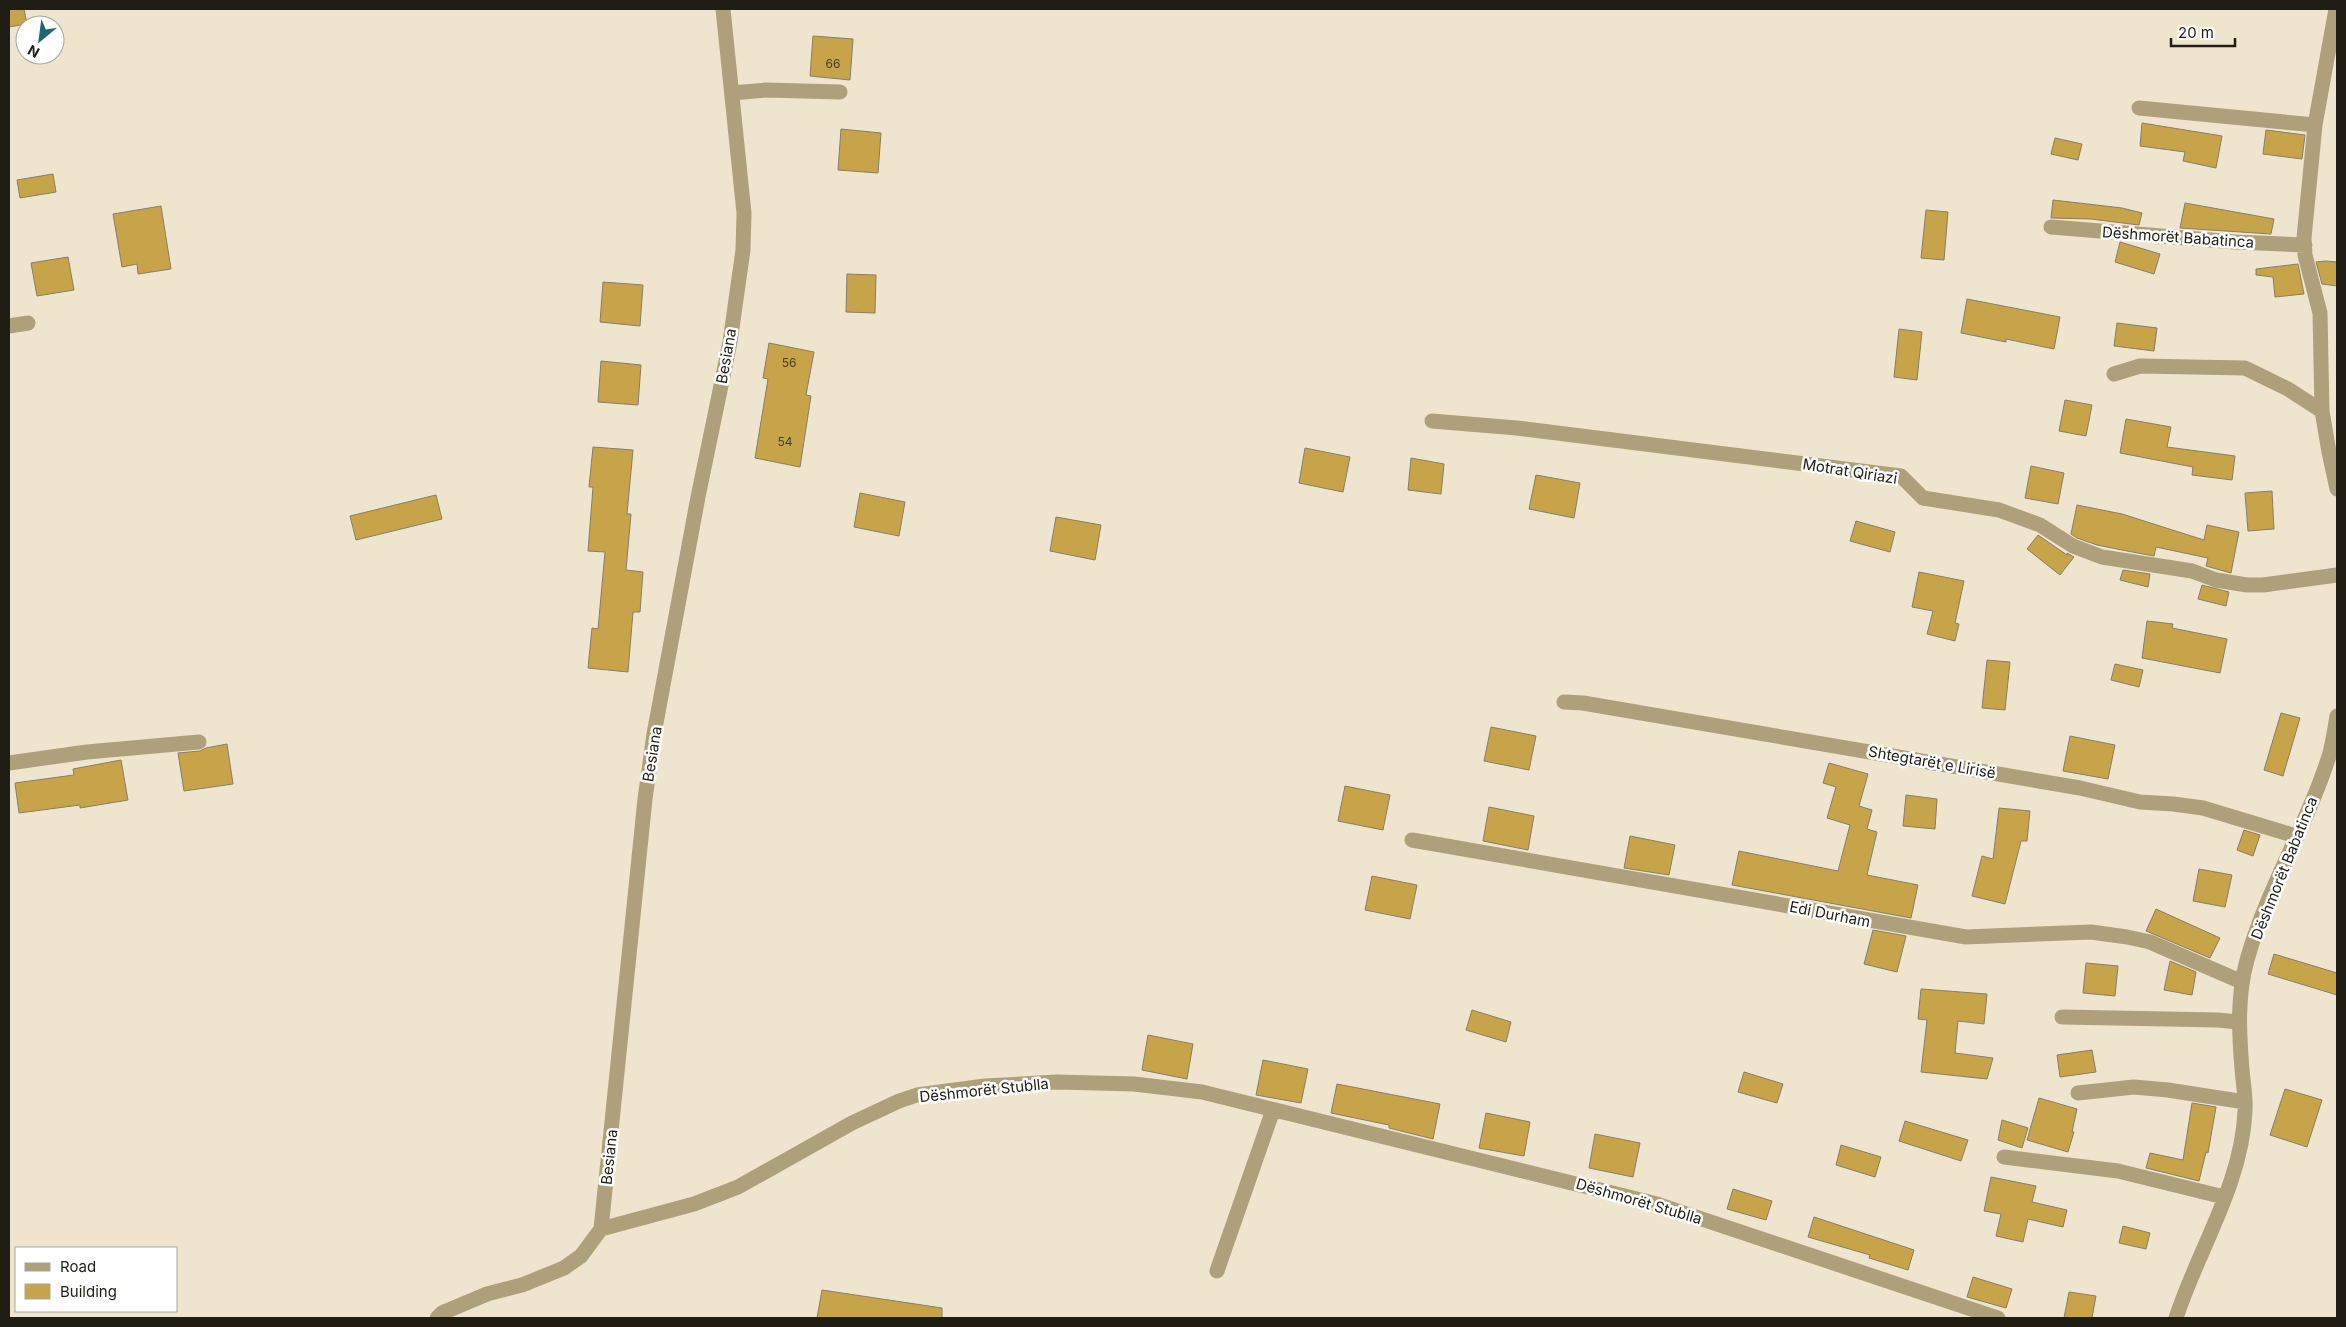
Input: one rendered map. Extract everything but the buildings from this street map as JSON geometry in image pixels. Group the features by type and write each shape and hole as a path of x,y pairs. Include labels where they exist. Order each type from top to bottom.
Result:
{"street":[{"name":"Besiana","path":"601,1230 645,799 654,734 698,497 730,342 743,250 744,213 723,9"},
{"path":"2336,9 2316,125 2308,187 2305,254 2320,313 2322,411 2328,452 2337,489"},
{"path":"732,93 766,90 840,92"},
{"path":"2139,108 2316,125"},
{"name":"Dëshmorët Babatinca","path":"2051,227 2235,242 2305,244"},
{"path":"9,326 28,323"},
{"path":"2114,374 2140,366 2246,368 2288,389 2322,411"},
{"name":"Motrat Qiriazi","path":"1432,421 1517,428 1901,476 1923,498 1969,504 2006,513 2040,525 2090,554 2192,571 2232,584 2263,585 2337,575"},
{"name":"Shtegtarët e Lirisë","path":"1564,702 1583,703 1875,752 2080,788 2140,802 2203,808 2296,836"},
{"name":"Dëshmorët Babatinca","path":"2176,1318 2224,1197 2239,1151 2245,1102 2238,1022 2242,982 2250,952 2330,752 2337,716"},
{"path":"9,763 87,752 199,742"},
{"name":"Edi Durham","path":"1412,840 1966,937 2091,932 2127,937 2150,942 2242,982"},
{"path":"2062,1017 2238,1022"},
{"name":"Dëshmorët Stublla","path":"601,1230 694,1204 738,1187 860,1119 917,1095 985,1086 1039,1083 1134,1084 1202,1092 1657,1204 1998,1318"},
{"path":"2078,1093 2134,1087 2168,1090 2245,1102"},
{"path":"1217,1270 1273,1110"},
{"path":"2004,1157 2118,1172 2224,1197"},
{"path":"437,1318 442,1313 487,1294 522,1285 564,1268 581,1256 601,1230"}]}
